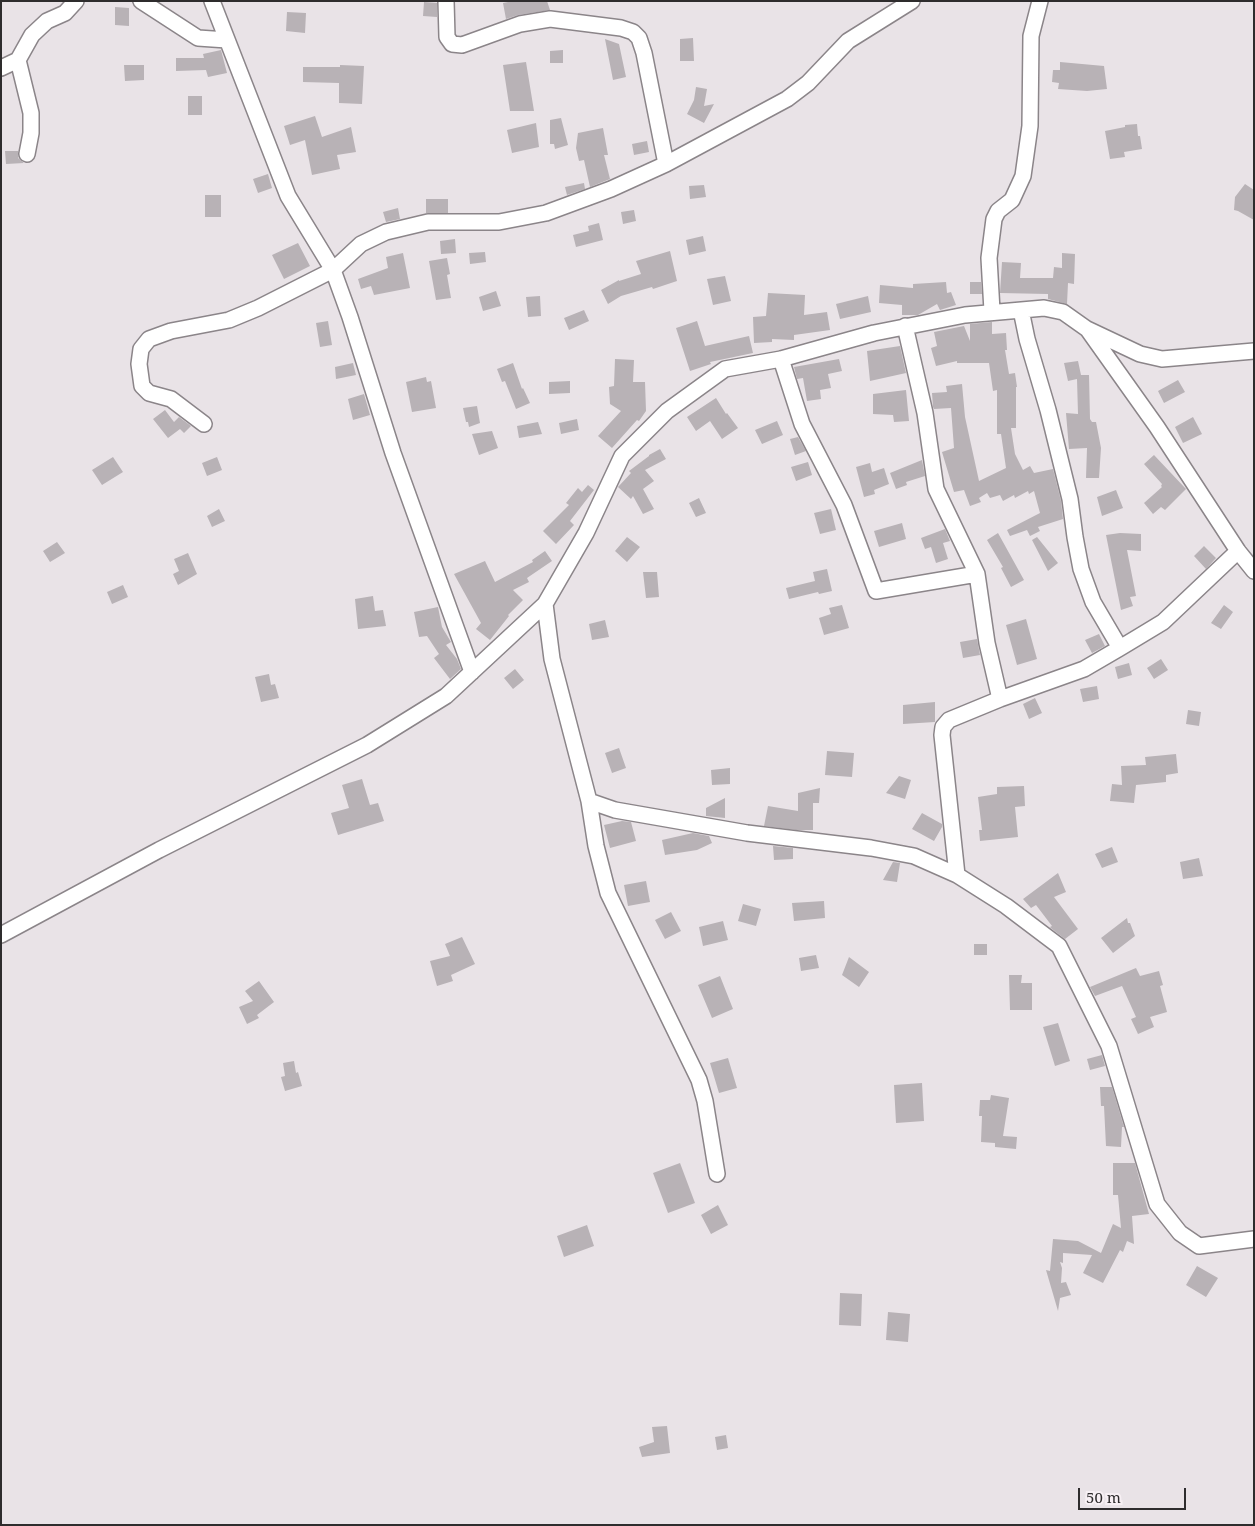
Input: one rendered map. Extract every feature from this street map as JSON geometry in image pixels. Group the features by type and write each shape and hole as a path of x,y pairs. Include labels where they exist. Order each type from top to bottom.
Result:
{"street":[{"path":"1,68 18,60 32,35 47,21 65,13 76,1"},
{"path":"141,1 198,38 228,40"},
{"path":"212,1 288,196 333,270 350,317 393,453 472,672"},
{"path":"446,1 448,36 452,44 462,45 520,24 550,19 620,28 633,32 639,38 644,53 666,164"},
{"path":"204,424 171,399 149,393 142,386 139,364 141,349 148,339 171,331 229,320 258,308 333,270 361,244 386,232 428,222 499,222 546,213 611,189 666,164 787,99 808,83 848,41 912,1"},
{"path":"992,311 990,258 994,219 998,211 1012,200 1023,176 1030,126 1031,36 1040,1"},
{"path":"18,60 31,113 31,132 27,154"},
{"path":"1,935 159,850 367,745 446,696 545,604 586,533 622,456 667,411 725,369 781,359 905,326 992,311 1044,308 1063,312 1087,329 1140,354 1162,359 1254,351"},
{"path":"1021,310 1070,500 1081,569 1093,602 1120,648"},
{"path":"905,326 925,413 936,489 977,574 987,643 1000,699"},
{"path":"1087,329 1157,427 1238,551 1254,571"},
{"path":"781,359 802,424 844,505 876,591 977,574"},
{"path":"957,875 942,735 943,727 949,720 1000,699 1084,669 1120,648 1163,622 1238,551"},
{"path":"545,604 552,659 590,801 596,846 608,893 700,1080 717,1174"},
{"path":"590,801 615,810 747,833 914,856 957,875 1006,906 1059,946 1109,1046 1157,1204 1180,1233 1199,1246 1254,1240"}],"building":[{"path":"513,1 547,1 550,10 518,15 506,19 503,3"},
{"path":"424,2 437,3 437,17 423,16"},
{"path":"115,7 129,8 129,26 115,25"},
{"path":"287,12 306,13 305,33 286,31"},
{"path":"693,38 694,61 680,61 680,39"},
{"path":"605,39 619,44 626,77 613,80"},
{"path":"221,50 227,73 208,77 206,70 176,71 176,58 204,58 203,54"},
{"path":"563,50 563,63 550,63 550,51"},
{"path":"526,62 534,111 510,111 503,65"},
{"path":"1060,62 1104,66 1107,89 1087,91 1058,89 1059,83 1052,82 1053,70 1060,70"},
{"path":"124,65 144,65 144,80 125,81"},
{"path":"340,65 364,66 362,104 339,103 339,83 303,82 303,67 340,67"},
{"path":"696,87 707,89 704,106 714,104 704,123 687,114 694,100"},
{"path":"188,96 202,96 202,115 188,115"},
{"path":"315,116 322,137 351,127 356,152 337,155 340,169 312,175 305,140 290,145 284,126"},
{"path":"561,118 568,145 555,149 554,144 550,144 550,120"},
{"path":"536,123 539,147 512,153 507,130"},
{"path":"1137,124 1142,149 1124,152 1125,157 1110,159 1105,131 1125,127 1125,125"},
{"path":"603,128 608,155 604,155 610,179 590,187 584,160 579,161 576,148 578,133"},
{"path":"647,141 649,152 634,155 632,144"},
{"path":"5,151 18,151 18,158 24,163 6,164"},
{"path":"268,174 272,188 258,193 253,179"},
{"path":"584,183 585,189 567,195 565,187"},
{"path":"1245,184 1254,190 1254,220 1234,210 1235,197"},
{"path":"704,185 706,197 690,199 689,186"},
{"path":"205,195 221,195 221,217 205,217"},
{"path":"426,199 448,199 448,213 426,213"},
{"path":"398,208 400,219 386,222 383,212"},
{"path":"634,210 636,221 623,224 621,212"},
{"path":"599,223 603,240 576,247 573,235 589,231 588,226"},
{"path":"703,236 706,251 689,255 686,240"},
{"path":"455,239 456,253 441,254 440,241"},
{"path":"298,243 310,266 284,279 272,255"},
{"path":"670,251 677,281 653,289 652,287 621,296 608,304 601,290 619,280 641,274 636,261"},
{"path":"485,252 486,262 470,264 469,253"},
{"path":"403,253 410,288 374,295 371,286 361,289 358,279 388,268 386,257"},
{"path":"1062,253 1075,254 1074,284 1068,283 1067,304 1048,299 1048,294 1000,293 1002,262 1021,263 1020,278 1053,278 1054,267 1062,268"},
{"path":"447,258 450,274 447,275 451,298 436,300 429,261"},
{"path":"725,276 731,301 713,305 707,279"},
{"path":"946,282 947,293 951,292 956,305 940,310 937,304 918,315 902,315 902,305 879,303 880,285 913,288 913,284"},
{"path":"970,282 981,282 982,294 970,294"},
{"path":"496,291 501,306 483,311 479,297"},
{"path":"768,293 805,295 804,315 827,312 830,330 794,335 794,340 772,339 772,342 754,343 753,317 766,316"},
{"path":"540,296 541,316 528,317 526,297"},
{"path":"868,296 871,312 840,319 836,304"},
{"path":"584,310 589,321 569,330 564,318"},
{"path":"328,321 332,345 320,347 316,323"},
{"path":"697,321 705,346 749,336 753,353 710,362 711,364 690,371 676,328"},
{"path":"992,322 992,334 1006,333 1007,350 1005,350 1009,374 1015,373 1017,387 1016,428 1011,428 1015,454 1023,470 1030,466 1034,473 1053,469 1061,501 1063,519 1038,527 1040,531 1030,536 1027,530 1010,536 1007,530 1040,513 1034,491 1029,494 1028,491 1015,498 1014,495 1003,501 1000,495 990,498 987,493 979,498 981,502 970,506 964,490 954,492 942,452 954,448 951,408 934,409 933,407 932,393 947,392 946,386 962,384 965,417 979,481 1006,468 1001,434 997,434 997,390 993,391 989,363 957,363 957,361 936,366 931,348 937,346 934,332 964,326 970,341 970,324"},
{"path":"900,346 906,373 870,381 867,351"},
{"path":"615,359 634,360 633,382 645,382 646,411 639,421 637,420 612,448 598,436 621,411 610,404 609,387 614,386"},
{"path":"839,359 842,371 828,374 831,388 820,390 821,399 807,401 803,378 797,379 794,367"},
{"path":"1078,361 1081,375 1089,375 1090,419 1092,422 1096,422 1101,448 1099,478 1086,478 1087,448 1069,449 1066,413 1078,414 1077,379 1068,381 1064,363"},
{"path":"353,363 356,375 336,379 335,367"},
{"path":"513,363 522,389 530,403 516,409 505,381 502,382 497,369"},
{"path":"426,377 427,382 431,381 436,408 412,412 406,382"},
{"path":"1178,380 1185,392 1164,403 1158,391"},
{"path":"570,381 570,393 549,394 549,382"},
{"path":"906,390 909,421 894,422 893,415 873,414 873,394"},
{"path":"364,394 370,415 353,420 348,399"},
{"path":"716,398 738,428 722,439 710,421 696,431 687,417"},
{"path":"477,406 480,423 469,427 463,408"},
{"path":"165,410 174,422 179,417 191,426 184,433 180,429 168,438 153,419"},
{"path":"1193,417 1202,434 1183,443 1175,427"},
{"path":"577,419 579,430 561,434 559,423"},
{"path":"777,421 783,435 762,444 755,430"},
{"path":"538,422 542,434 519,438 517,426"},
{"path":"492,431 498,448 479,455 472,434"},
{"path":"798,437 806,451 795,455 790,439"},
{"path":"660,449 666,459 645,470 654,481 643,489 654,509 643,514 633,496 631,499 618,487 631,473 629,471"},
{"path":"1154,455 1186,489 1165,510 1161,507 1153,514 1144,503 1162,487 1162,484 1144,464"},
{"path":"113,457 123,472 102,485 92,470"},
{"path":"217,457 222,470 207,476 202,463"},
{"path":"922,460 925,476 906,482 907,485 896,489 890,473"},
{"path":"808,462 812,475 796,481 791,467"},
{"path":"870,463 872,472 884,468 889,484 874,490 875,494 864,497 856,467"},
{"path":"588,485 594,490 570,521 574,525 556,544 543,531 569,505 566,503 578,488 582,492"},
{"path":"1116,490 1123,508 1102,516 1097,497"},
{"path":"699,498 706,513 696,517 689,503"},
{"path":"219,509 225,521 212,527 207,516"},
{"path":"831,509 836,530 820,534 814,513"},
{"path":"902,523 906,539 879,547 874,531"},
{"path":"945,529 950,541 943,543 948,559 936,563 931,547 925,549 921,538"},
{"path":"998,533 1024,580 1011,587 1001,568 1003,567 987,540"},
{"path":"1120,533 1141,534 1141,551 1127,550 1136,596 1130,597 1133,606 1121,610 1106,535"},
{"path":"627,537 640,547 627,562 615,551"},
{"path":"1037,537 1058,563 1048,571 1032,540"},
{"path":"57,542 65,553 50,562 43,551"},
{"path":"1204,546 1216,558 1206,569 1194,556"},
{"path":"545,551 552,561 527,578 529,582 513,590 523,600 508,615 490,640 476,629 481,623 454,574 485,561 495,582 533,562 532,560"},
{"path":"188,553 197,574 178,585 173,574 179,571 174,559"},
{"path":"827,569 832,591 819,594 818,592 789,599 786,588 815,581 813,572"},
{"path":"643,572 657,572 659,597 646,598"},
{"path":"123,585 128,597 112,604 107,592"},
{"path":"373,596 375,611 383,610 386,626 358,629 355,599"},
{"path":"842,605 849,628 824,635 819,618 831,614 829,608"},
{"path":"1224,605 1233,612 1221,629 1211,623"},
{"path":"438,607 442,627 451,642 446,645 457,659 461,669 450,679 434,658 439,654 427,636 419,637 414,612"},
{"path":"1026,619 1037,659 1017,665 1006,625"},
{"path":"605,620 609,637 592,640 589,624"},
{"path":"1099,634 1105,646 1092,653 1085,640"},
{"path":"977,639 980,655 963,658 960,642"},
{"path":"1161,659 1168,670 1154,679 1147,668"},
{"path":"1129,663 1132,675 1118,679 1115,667"},
{"path":"515,669 524,680 513,689 504,678"},
{"path":"269,674 271,685 275,684 279,698 261,702 255,677"},
{"path":"1097,686 1099,699 1083,702 1080,689"},
{"path":"1035,698 1042,713 1029,719 1023,704"},
{"path":"935,702 935,722 903,724 903,705"},
{"path":"1188,710 1201,712 1199,726 1186,724"},
{"path":"619,748 626,768 612,773 605,753"},
{"path":"827,751 854,753 852,777 825,775"},
{"path":"1176,754 1178,773 1166,775 1166,782 1136,785 1134,803 1110,801 1112,784 1122,785 1121,766 1146,765 1145,757"},
{"path":"730,768 730,784 712,785 711,770"},
{"path":"899,776 911,780 905,799 886,793"},
{"path":"362,779 370,805 378,803 384,821 338,835 331,813 349,808 342,785"},
{"path":"1024,786 1025,806 1015,807 1018,837 980,841 979,830 982,830 978,797 997,794 997,787"},
{"path":"820,788 819,803 813,803 813,830 764,826 768,806 798,811 798,793"},
{"path":"725,798 725,818 706,816 706,808"},
{"path":"922,813 942,824 934,841 912,829"},
{"path":"622,821 631,822 636,841 610,848 604,825"},
{"path":"693,833 709,836 712,843 697,850 665,855 662,840"},
{"path":"773,846 793,848 793,859 774,860"},
{"path":"1112,847 1118,862 1102,868 1095,854"},
{"path":"1199,858 1203,876 1183,879 1180,862"},
{"path":"893,862 900,863 897,882 883,880"},
{"path":"1058,873 1066,892 1054,897 1078,929 1065,939 1050,927 1052,926 1036,905 1031,908 1023,899"},
{"path":"646,881 650,902 628,906 624,885"},
{"path":"824,901 825,918 794,921 792,903"},
{"path":"743,904 761,909 756,926 738,921"},
{"path":"671,912 681,931 665,939 655,920"},
{"path":"1127,918 1135,936 1113,953 1101,938"},
{"path":"723,921 728,940 703,946 699,927"},
{"path":"462,937 475,964 451,975 453,981 437,986 430,961 450,956 445,944"},
{"path":"974,944 987,944 987,955 974,955"},
{"path":"816,955 819,968 801,971 799,958"},
{"path":"849,957 869,972 859,987 842,975"},
{"path":"1136,968 1140,976 1159,971 1163,985 1160,986 1167,1012 1150,1017 1154,1027 1138,1034 1131,1019 1136,1017 1122,986 1095,996 1090,987"},
{"path":"1009,975 1022,975 1021,983 1032,983 1032,1010 1010,1010"},
{"path":"720,976 733,1009 712,1018 698,985"},
{"path":"259,981 274,1002 257,1015 259,1018 247,1024 239,1007 253,1001 245,991"},
{"path":"1058,1023 1070,1061 1055,1066 1043,1027"},
{"path":"1102,1055 1105,1066 1090,1070 1087,1059"},
{"path":"728,1058 737,1088 719,1093 710,1063"},
{"path":"294,1061 296,1073 298,1072 302,1086 285,1091 281,1077 285,1076 283,1063"},
{"path":"922,1083 924,1121 896,1123 894,1085"},
{"path":"1100,1087 1112,1087 1124,1127 1122,1127 1121,1147 1106,1146 1104,1106 1101,1106"},
{"path":"991,1095 1009,1098 1003,1136 1017,1137 1016,1149 995,1147 995,1143 981,1142 982,1116 979,1116 980,1100 990,1100"},
{"path":"680,1163 695,1203 668,1213 653,1173"},
{"path":"1113,1163 1135,1163 1149,1214 1132,1216 1134,1244 1127,1241 1123,1252 1120,1250 1103,1283 1083,1273 1092,1255 1063,1253 1063,1263 1060,1262 1062,1268 1061,1283 1066,1282 1071,1295 1060,1298 1058,1311 1046,1270 1050,1271 1053,1239 1078,1241 1101,1253 1113,1224 1121,1228 1118,1195 1113,1195"},
{"path":"718,1205 728,1225 711,1234 701,1215"},
{"path":"587,1225 594,1246 564,1257 557,1236"},
{"path":"1197,1266 1218,1278 1206,1297 1186,1285"},
{"path":"840,1293 862,1294 861,1326 839,1325"},
{"path":"888,1312 910,1314 908,1342 886,1340"},
{"path":"667,1426 670,1453 642,1457 639,1447 654,1442 652,1427"},
{"path":"726,1435 728,1448 717,1450 715,1437"}]}
